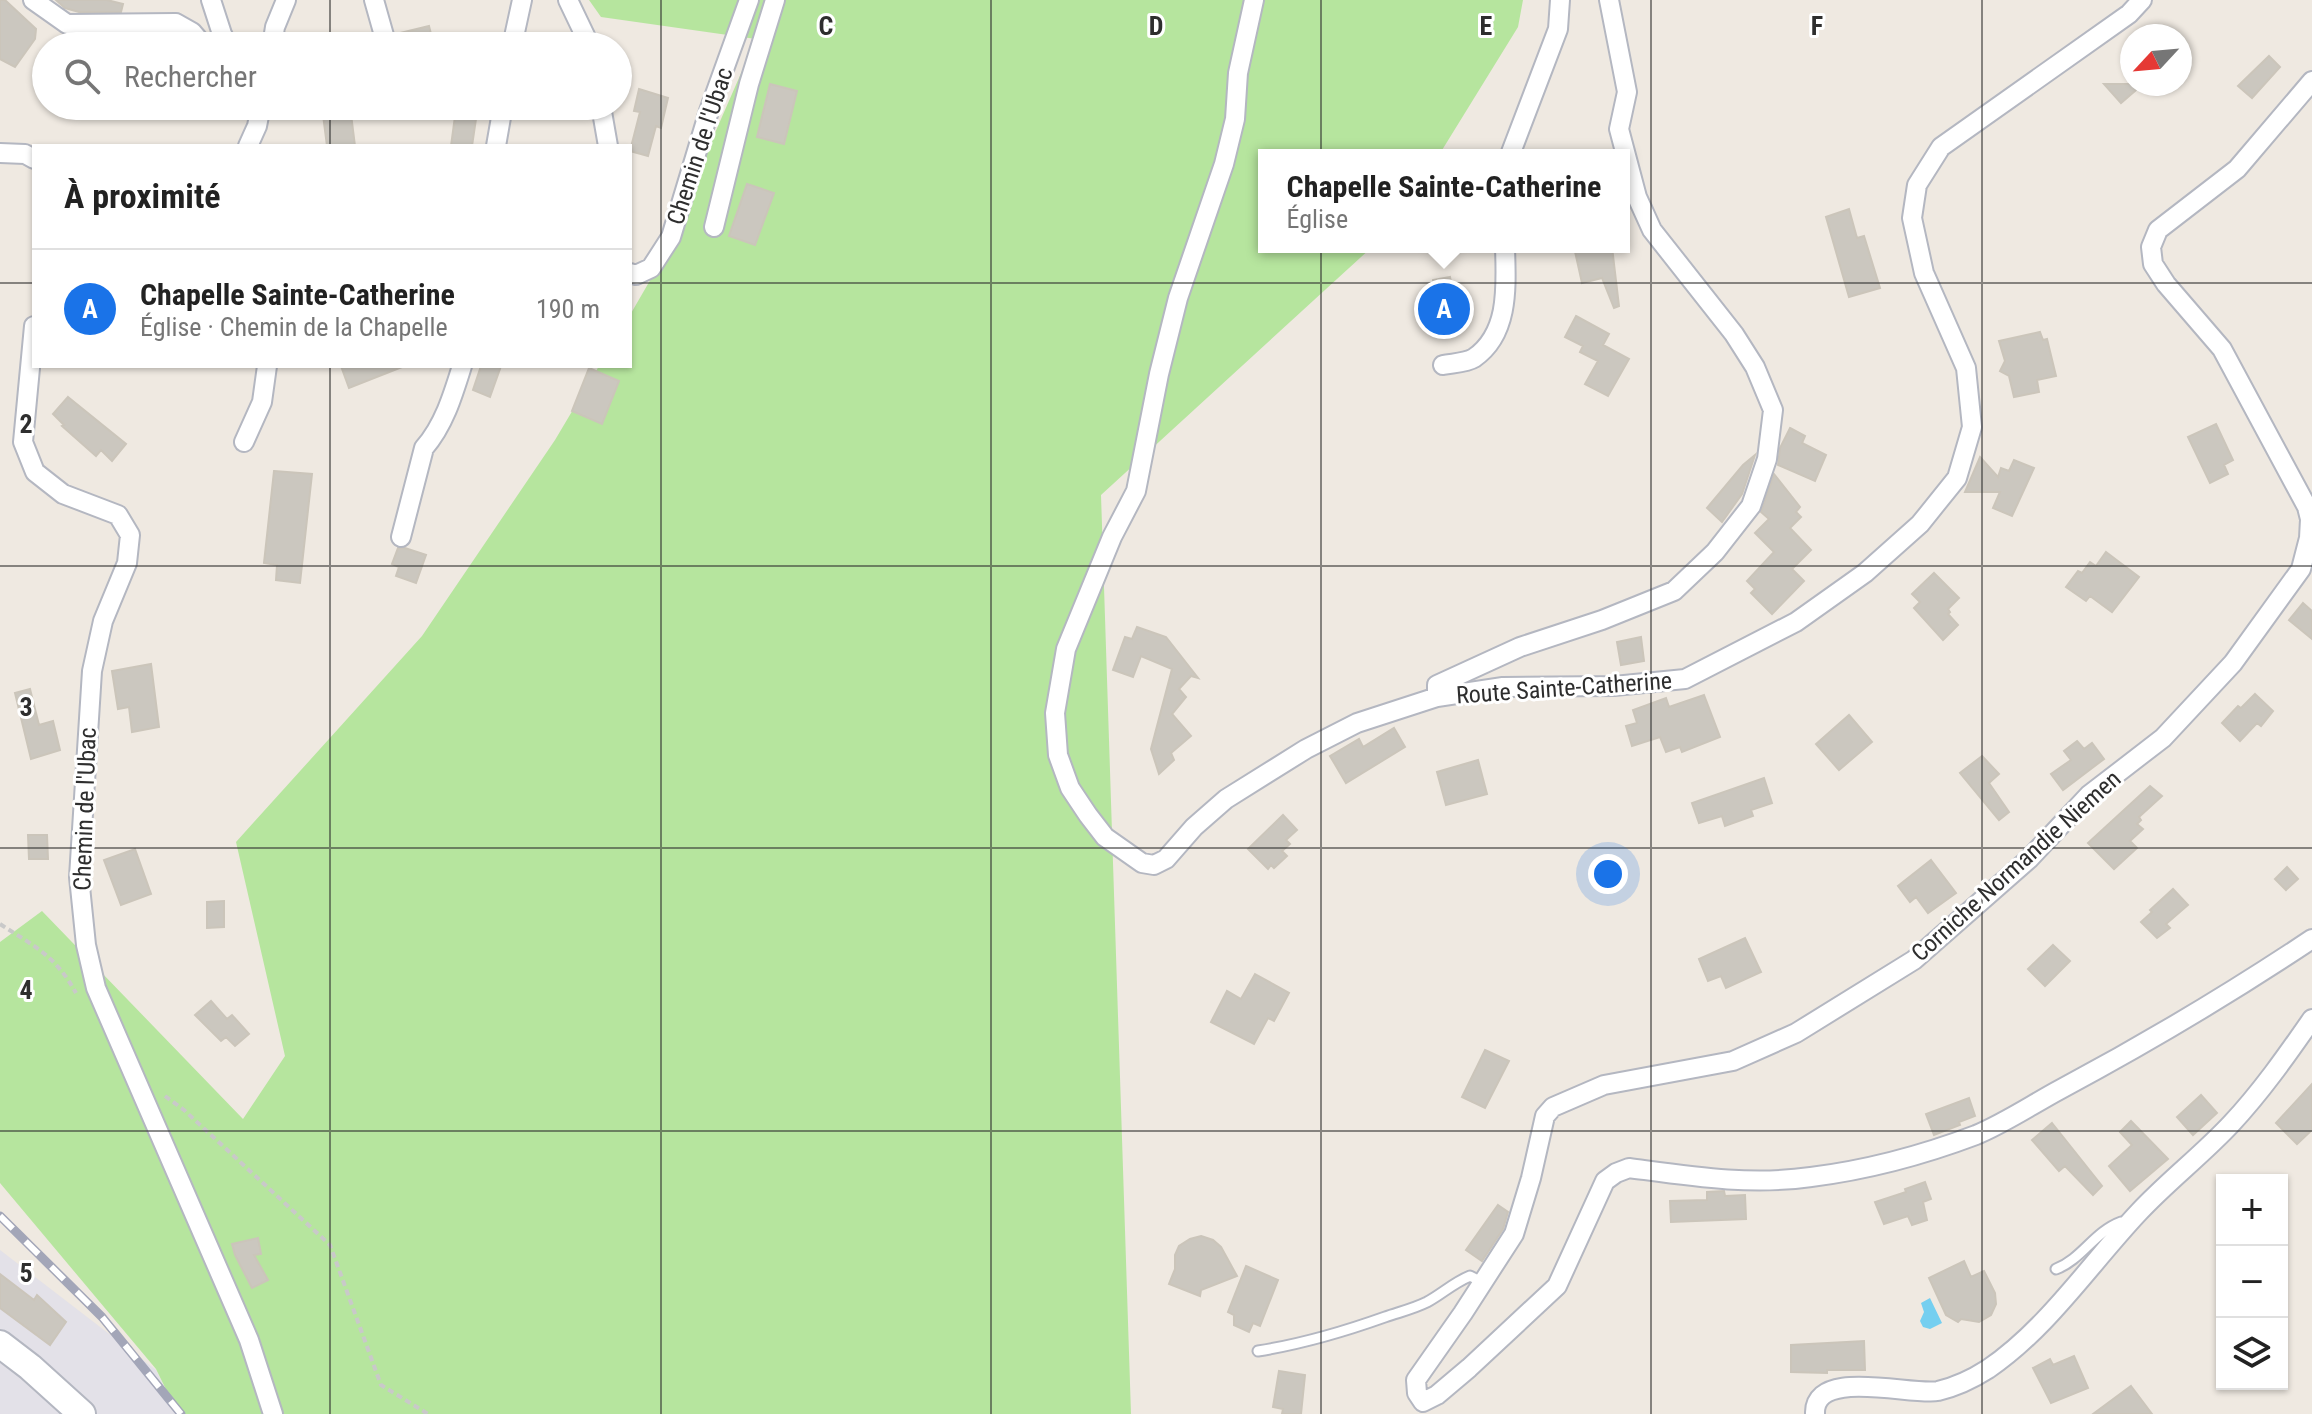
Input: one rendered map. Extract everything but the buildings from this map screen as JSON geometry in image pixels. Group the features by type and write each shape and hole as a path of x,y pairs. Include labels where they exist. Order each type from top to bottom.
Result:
{"street":[{"path":"33,0 67,24 176,23 192,32"},
{"path":"211,0 221,32"},
{"path":"274,32 286,0"},
{"path":"374,0 383,32"},
{"path":"515,32 522,0"},
{"path":"568,0 583,32"},
{"name":"Chemin de l'Ubac","path":"632,274 636,275 651,268 671,237 709,111 749,0"},
{"path":"714,227 749,84 775,0"},
{"name":"Route Sainte-Catherine","path":"1254,0 1238,73 1235,119 1224,164 1178,298 1159,374 1136,491 1112,537 1066,649 1055,713 1058,755 1070,788 1105,837 1142,863 1154,865 1166,859 1194,827 1226,799 1306,749 1357,723 1437,697 1503,687 1614,686 1685,679 1796,622 1865,573 1920,524 1957,478 1972,427 1966,368 1924,273 1912,218 1917,185 1941,147 2129,14 2142,0"},
{"path":"1512,149 1558,29 1560,0"},
{"path":"1609,0 1627,92 1619,129 1624,149"},
{"name":"Corniche Normandie Niemen","path":"2312,81 2237,169 2158,230 2151,247 2153,264 2166,284 2222,349 2307,507 2310,519 2306,554 2301,569 2285,594 2233,663 2163,738 2089,795 2029,859 1914,960 1796,1033 1733,1061 1604,1085 1553,1107 1545,1116 1514,1234 1416,1380 1417,1393 1423,1402 1437,1395 1557,1286 1605,1181 1616,1173 1629,1168 1733,1180 1810,1178 1885,1164 1948,1145 1980,1133 2096,1070 2191,1016 2312,939"},
{"path":"249,144 258,120"},
{"path":"496,144 501,120"},
{"path":"603,120 608,144"},
{"path":"257,126 258,144"},
{"path":"0,153 25,154 32,158"},
{"path":"1437,697 1437,685 1520,647 1602,620 1674,591 1715,552 1751,506 1767,459 1773,410 1755,367 1734,334 1652,230 1637,197 1630,171"},
{"path":"1443,365 1472,359 1501,326 1505,253"},
{"name":"Chemin de l'Ubac","path":"32,347 23,442 35,472 63,494 118,515 130,535 127,563 103,621 92,671 79,877 86,945 96,988 249,1340 273,1414"},
{"path":"244,442 262,402 267,368"},
{"path":"401,537 424,448 433,437 451,400 461,368"},
{"path":"1815,1414 1815,1405 1823,1394 1837,1389 1873,1385 1917,1392 1938,1391 1962,1383 2006,1356 2069,1293 2128,1225 2258,1094 2312,1019"},
{"path":"0,1344 82,1414"}],"lane":[{"path":"2056,1269 2069,1264 2100,1233 2121,1222 2128,1225"},
{"path":"1258,1351 1343,1332 1409,1310 1470,1276 1482,1282"}],"path":[{"path":"0,924 35,945 63,970 83,1005"},
{"path":"133,1075 184,1110 330,1245 381,1385 428,1414"}],"shaded area":[{"path":"0,1250 156,1370 178,1414 0,1414"}],"green space":[{"path":"589,0 1523,0 1518,27 1443,149 1258,149 1258,253 1365,253 1101,495 1131,1414 178,1414 156,1369 0,1183 0,942 42,911 243,1119 285,1056 236,842 422,636 555,440 598,368 632,368 632,312 652,277 756,39 601,17"}],"water":[{"path":"1930,1298 1942,1323 1930,1329 1923,1327 1920,1321 1924,1312 1921,1303"}],"railway":[{"path":"0,1216 102,1317 181,1414"}],"place":[{"name":"Chapelle Sainte-Catherine","path":"1444,309"}]}
